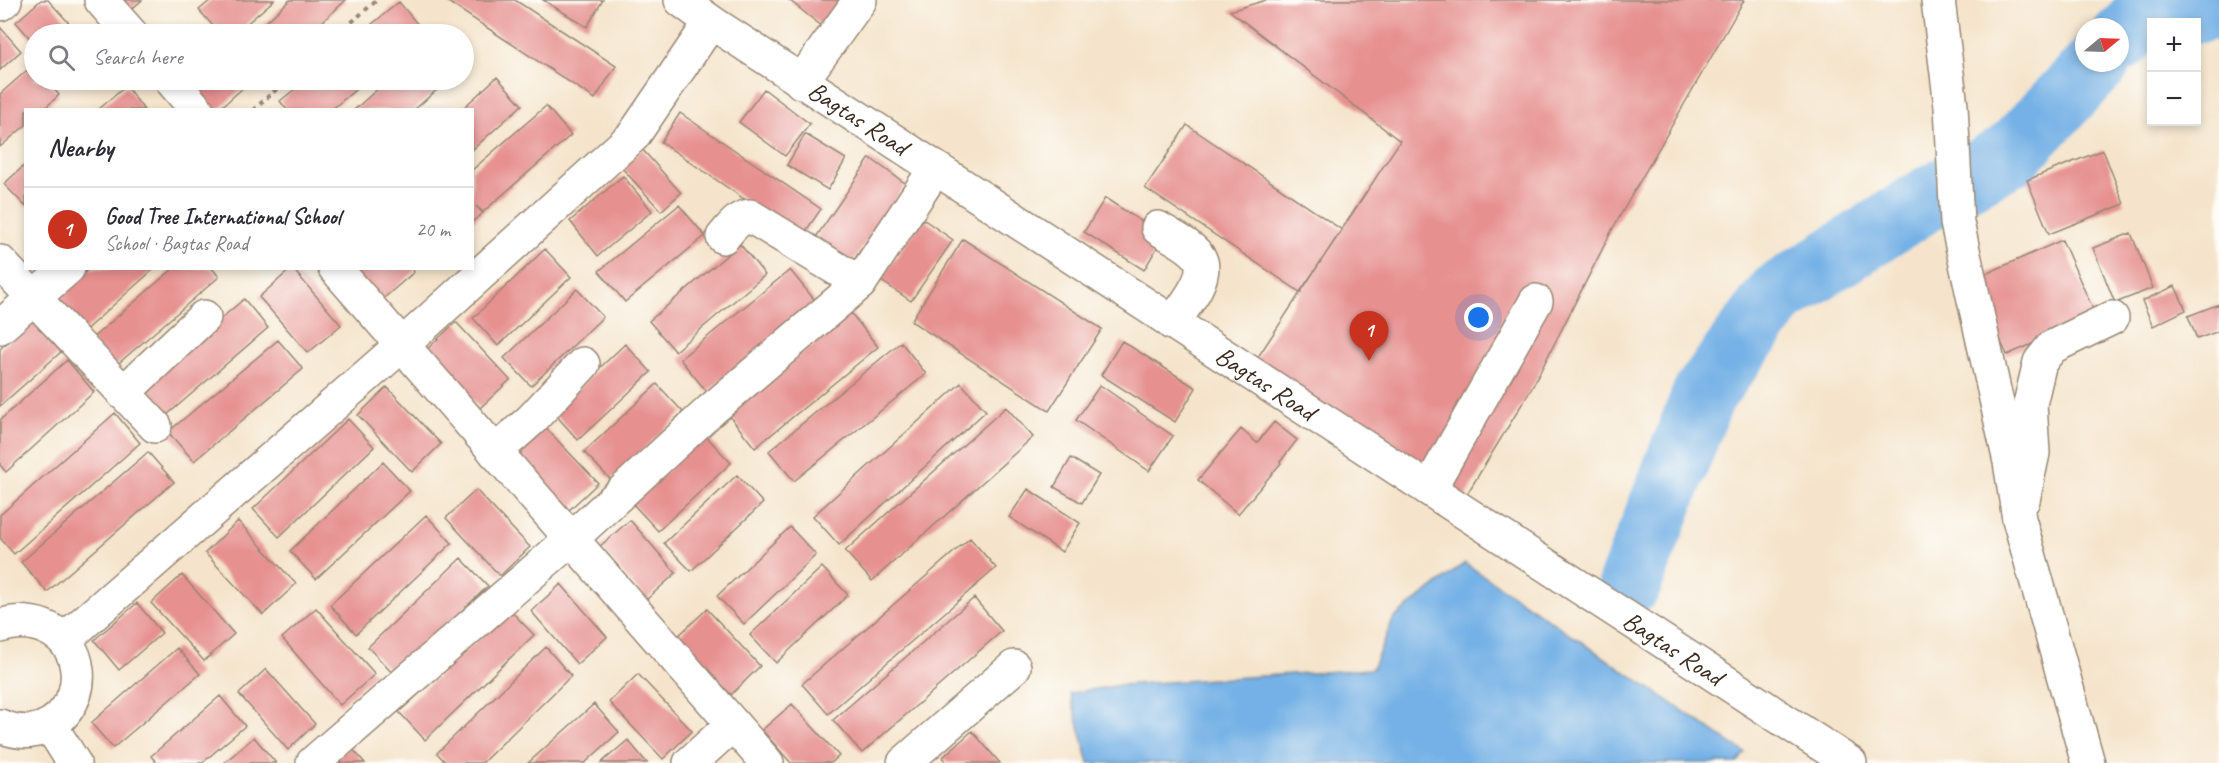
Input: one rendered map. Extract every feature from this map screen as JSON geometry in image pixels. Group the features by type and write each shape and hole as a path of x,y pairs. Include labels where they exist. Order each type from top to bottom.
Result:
{"street":[{"path":"0,4 5,0"},
{"path":"101,0 122,24"},
{"path":"801,82 860,0"},
{"path":"1938,0 1951,106 1957,223 2010,462 2019,519 2088,763"},
{"path":"64,640 402,345 633,136 698,9"},
{"name":"Bagtas Road","path":"698,9 801,82 1850,763"},
{"path":"180,90 195,108"},
{"path":"313,763 571,540 711,410 860,283 935,169"},
{"path":"723,237 737,221 744,216 750,216 860,283"},
{"path":"1158,228 1191,250 1200,259 1202,270 1198,286 1172,323"},
{"path":"0,262 155,426"},
{"path":"0,327 66,270"},
{"path":"337,270 767,763"},
{"path":"1429,489 1536,301"},
{"path":"123,393 204,317"},
{"path":"2019,519 2033,453 2030,404 2040,362 2052,347 2112,318"},
{"path":"495,452 531,420 582,364"},
{"path":"0,626 14,621 32,622 49,628 64,640 73,653 77,669 77,686 72,701 63,714 50,724 33,731 14,731 0,726"},
{"path":"904,763 1014,667"},
{"path":"50,724 74,763"},
{"path":"690,763 733,724"}],"path":[{"path":"349,24 377,0"},
{"path":"255,108 276,90"}],"water":[{"path":"1465,563 1745,753 1737,763 1089,763 1070,693 1121,685 1372,669 1394,618"}],"building":[{"path":"41,0 48,0 70,24 24,24 24,31 16,22"},
{"path":"111,0 142,0 124,16"},
{"path":"211,0 274,0 246,24 211,24 199,10"},
{"path":"290,0 346,0 320,24 264,24"},
{"path":"445,0 515,0 616,66 595,99"},
{"path":"543,0 603,0 587,27"},
{"path":"789,0 844,0 823,27"},
{"path":"1266,0 1744,0 1613,228 1533,386 1464,499 1254,363 1400,141 1230,11"},
{"path":"399,2 417,24 372,24"},
{"path":"0,27 21,51 0,70"},
{"path":"24,73 24,90 55,90 59,95 45,108 24,108 24,127 0,147 0,94"},
{"path":"497,77 522,105 474,148 474,108 463,108"},
{"path":"764,89 810,124 785,156 739,122"},
{"path":"121,90 129,90 142,108 100,108"},
{"path":"194,90 241,90 220,108 209,108"},
{"path":"294,90 355,90 333,108 285,108 280,101"},
{"path":"377,90 437,90 416,108 356,108"},
{"path":"546,106 571,135 483,212 476,206 483,213 474,220 474,168"},
{"path":"680,113 821,209 801,238 661,142"},
{"path":"1187,125 1342,230 1300,292 1145,188"},
{"path":"805,134 846,159 828,190 787,165"},
{"path":"642,149 681,193 661,211 622,168"},
{"path":"2103,150 2124,204 2049,234 2027,180"},
{"path":"870,158 906,184 852,263 816,237"},
{"path":"24,166 24,205 4,184"},
{"path":"623,176 652,211 598,256 570,221"},
{"path":"1105,198 1164,236 1144,270 1084,232"},
{"path":"679,205 705,236 625,302 599,271"},
{"path":"923,219 953,240 911,301 880,280"},
{"path":"2131,233 2153,288 2115,303 2093,248"},
{"path":"963,239 1102,329 1049,411 911,321"},
{"path":"2062,240 2096,316 2007,355 1974,279"},
{"path":"740,244 765,275 675,351 649,321"},
{"path":"545,249 571,277 498,346 473,318"},
{"path":"88,270 153,270 82,333 54,300"},
{"path":"172,270 214,270 219,277 113,368 90,340"},
{"path":"290,270 294,270 341,325 308,353 259,297"},
{"path":"349,270 413,270 414,272 377,304"},
{"path":"790,270 817,303 707,392 680,359"},
{"path":"2175,286 2186,310 2153,326 2142,301"},
{"path":"577,289 603,317 531,386 504,358"},
{"path":"244,299 268,328 160,421 135,391"},
{"path":"2219,304 2219,331 2197,339 2188,316"},
{"path":"851,313 878,347 755,448 728,414"},
{"path":"32,320 61,352 0,406 0,349"},
{"path":"456,322 510,380 480,408 426,350"},
{"path":"278,340 303,369 194,461 168,432"},
{"path":"1122,341 1196,388 1175,422 1101,375"},
{"path":"901,342 926,374 794,481 769,451"},
{"path":"625,344 651,372 578,440 553,412"},
{"path":"67,360 94,392 6,472 0,465 0,420"},
{"path":"961,383 986,411 839,545 813,516"},
{"path":"657,384 683,412 611,480 584,452"},
{"path":"1100,385 1173,436 1149,471 1076,420"},
{"path":"387,387 441,444 412,472 358,415"},
{"path":"1006,407 1033,437 872,581 845,551"},
{"path":"115,413 140,443 14,554 0,538 0,515"},
{"path":"348,419 374,447 279,537 253,509"},
{"path":"1274,422 1297,440 1281,463 1238,514 1198,480 1241,429 1257,443"},
{"path":"544,426 598,483 568,511 515,454"},
{"path":"705,435 731,463 658,531 632,503"},
{"path":"148,452 174,482 47,592 21,562"},
{"path":"1071,458 1099,475 1082,503 1054,487"},
{"path":"383,462 410,491 316,579 290,551"},
{"path":"737,475 763,503 691,571 664,543"},
{"path":"1028,489 1080,523 1062,552 1009,517"},
{"path":"476,490 530,547 500,576 446,518"},
{"path":"426,515 452,543 356,634 330,605"},
{"path":"630,520 676,573 646,600 599,547"},
{"path":"238,521 296,584 263,615 205,553"},
{"path":"790,527 816,555 744,624 717,596"},
{"path":"970,538 996,568 828,714 802,684"},
{"path":"461,558 488,586 394,675 368,647"},
{"path":"822,567 848,595 776,663 750,635"},
{"path":"182,575 234,634 204,661 151,603"},
{"path":"561,584 607,637 577,664 531,611"},
{"path":"974,598 1002,631 862,753 833,720"},
{"path":"137,603 162,633 119,670 94,640"},
{"path":"316,608 375,674 340,705 282,638"},
{"path":"707,609 760,666 731,695 677,637"},
{"path":"510,610 534,635 425,740 399,712"},
{"path":"546,647 571,676 482,763 446,763 437,753"},
{"path":"177,648 200,674 113,748 91,723"},
{"path":"266,669 315,724 288,750 239,694"},
{"path":"638,674 692,731 663,759 609,702"},
{"path":"220,696 245,726 202,763 157,763 151,756"},
{"path":"594,704 619,732 585,763 528,763"},
{"path":"792,704 839,756 831,763 791,763 762,730"},
{"path":"972,731 1000,763 947,763 943,757"},
{"path":"254,737 276,763 224,763"},
{"path":"628,740 647,763 601,763"},
{"path":"350,746 365,763 330,763"}],"waterway":[{"path":"2129,30 2136,23 2219,7"},
{"path":"1630,583 1704,394 1778,294 1931,197 2010,155 2089,72"}],"place":[{"name":"Good Tree International School","path":"1369,361"}]}
